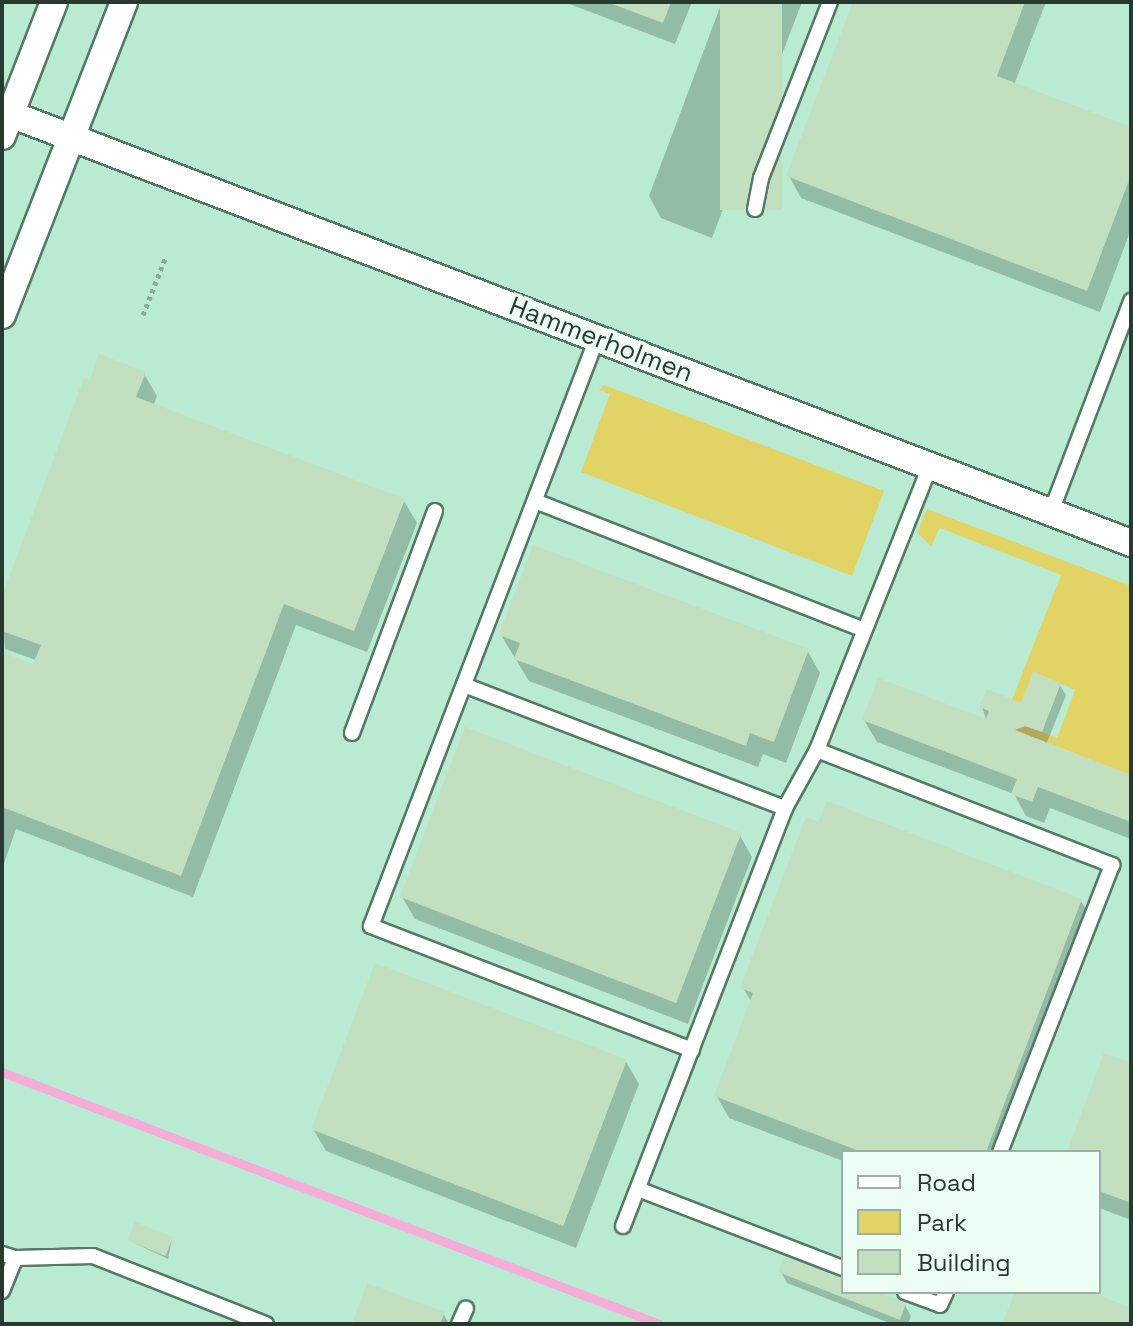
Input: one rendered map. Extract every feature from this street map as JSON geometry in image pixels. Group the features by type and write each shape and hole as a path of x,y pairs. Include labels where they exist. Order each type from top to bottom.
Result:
{"street":[{"path":"5,120 54,2"},
{"path":"2,315 124,2"},
{"name":"Hammerholmen","path":"5,120 70,137 1131,543"}],"lane":[{"path":"755,209 761,178 830,2"},
{"path":"1051,512 1131,301"},
{"path":"597,338 371,926 692,1050"},
{"path":"623,1226 785,808 817,750 930,466"},
{"path":"535,501 864,630"},
{"path":"352,733 435,511"},
{"path":"464,685 785,808"},
{"path":"817,750 1112,865 1001,1150"},
{"path":"638,1189 841,1267"},
{"path":"2,1291 8,1256 93,1256 266,1324"},
{"path":"910,1294 940,1305 945,1294"},
{"path":"459,1324 466,1308"}],"path":[{"path":"143,315 166,256"}],"shaded area":[{"path":"2,2 1131,2 1131,1324 2,1324"}],"green space":[{"path":"604,385 884,491 852,576 581,472 610,394 599,390"},
{"path":"927,509 1131,586 1131,775 1015,730 1025,726 1057,738 1075,690 1034,672 1021,703 1012,700 1061,575 940,528 931,546 917,533"}],"building":[{"path":"607,2 671,2 663,23"},
{"path":"720,2 782,2 782,210 720,210"},
{"path":"853,2 1025,2 997,76 1131,127 1131,175 1087,291 786,176"},
{"path":"99,354 146,372 136,397 405,499 354,631 284,604 181,876 2,807 2,652 33,664 41,645 2,631 2,596 84,378 90,380"},
{"path":"533,545 809,649 774,742 750,733 746,746 514,659 520,643 499,635"},
{"path":"1033,672 1061,683 1042,732 1025,726 1015,730 1131,775 1131,822 1038,787 1032,802 1011,794 1017,779 862,720 878,678 986,719 989,711 979,707 987,689 1021,703"},
{"path":"465,727 741,833 676,1003 400,897"},
{"path":"827,801 1082,899 987,1150 857,1150 714,1096 753,993 740,988 806,817 818,822"},
{"path":"375,963 627,1060 563,1226 311,1129"},
{"path":"1104,1053 1131,1063 1131,1203 1101,1192 1101,1150 1068,1150"},
{"path":"135,1222 173,1237 166,1256 128,1241"},
{"path":"785,1256 841,1278 841,1294 883,1294 906,1303 900,1320 778,1272"},
{"path":"367,1283 445,1312 440,1324 352,1324"},
{"path":"1014,1294 1096,1294 1131,1308 1131,1324 1002,1324"}],"waterway":[{"path":"2,1072 659,1324"}]}
